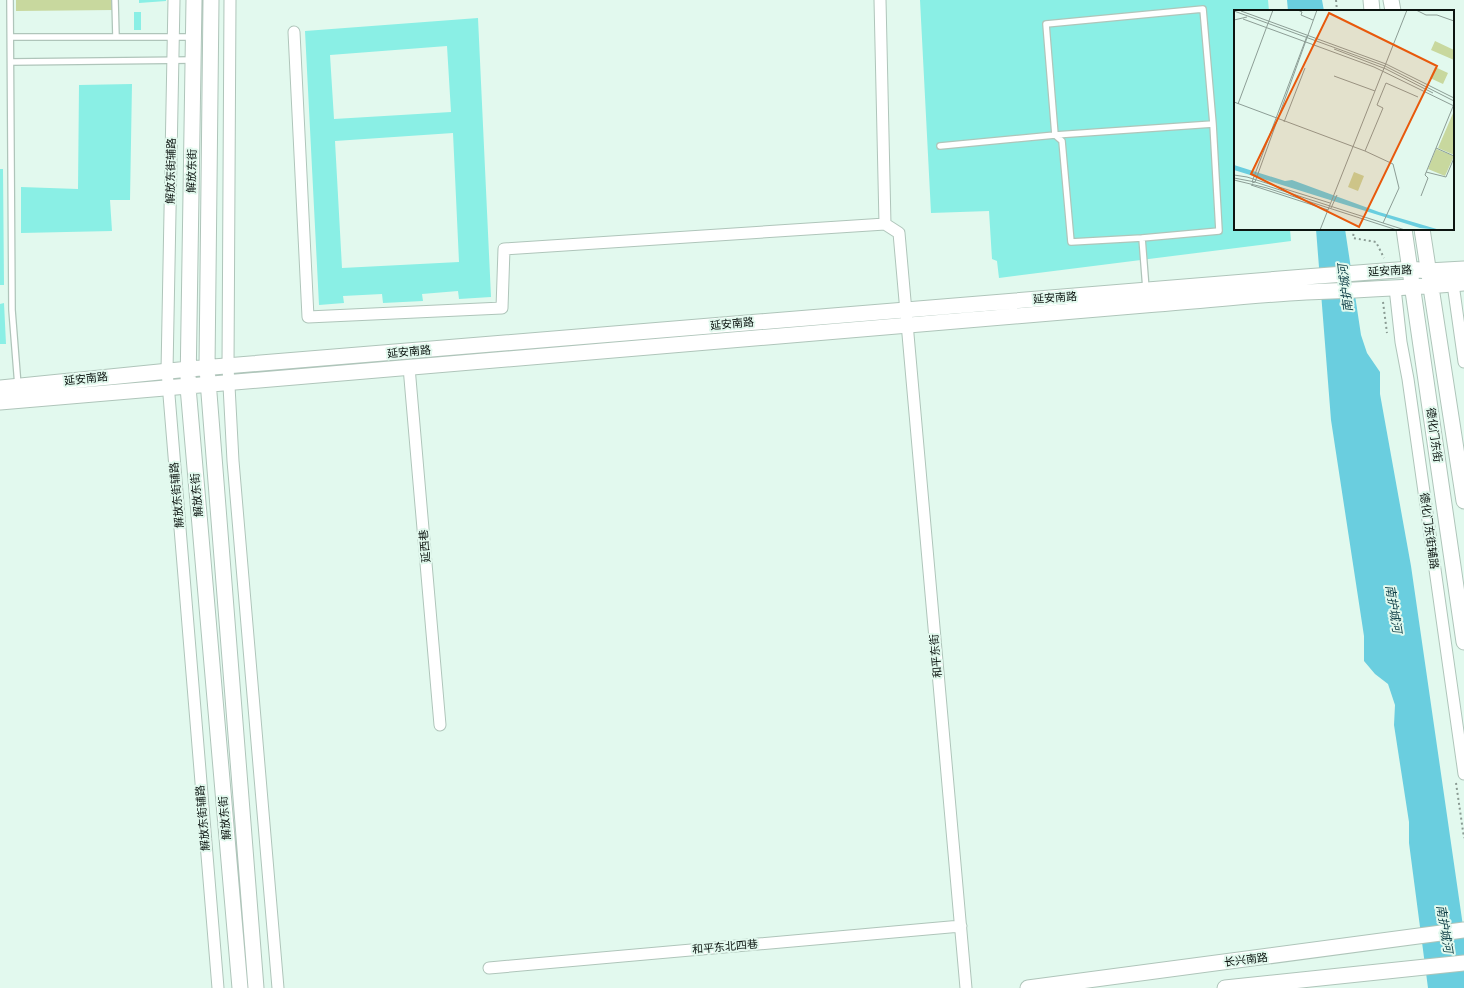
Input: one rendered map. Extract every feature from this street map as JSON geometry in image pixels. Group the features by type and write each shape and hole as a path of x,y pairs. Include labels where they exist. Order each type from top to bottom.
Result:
{"main road":[{"name":"解放东街","path":"194,0 188,387 240,988"},
{"name":"解放东街","path":"211,0 207,368 256,988"},
{"path":"1371,0 1372,10"},
{"path":"1391,0 1393,10"},
{"name":"德化门东街","path":"1404,230 1411,286 1464,642"},
{"name":"德化门东街","path":"1422,230 1464,501"},
{"name":"延安南路","path":"0,402 906,325 1145,298 1305,277 1410,269 1428,271 1464,269"},
{"name":"延安南路","path":"0,388 189,369 228,367 906,310 1145,298 1388,289 1411,286 1458,284"},
{"name":"长兴南路","path":"1028,988 1385,942 1464,930"},
{"path":"1225,988 1391,972 1464,963"}],"street":[{"name":"解放东街辅路","path":"174,0 167,371 218,988"},
{"path":"230,0 228,367 233,461 278,988"},
{"path":"294,32 308,316 502,308 504,249 885,224 880,0"},
{"name":"和平东街","path":"885,224 899,233 966,988"},
{"path":"1458,284 1464,362"},
{"name":"德化门东街辅路","path":"1388,289 1401,342 1408,380 1464,774"},
{"name":"延西巷","path":"409,367 440,726"},
{"name":"和平东北四巷","path":"489,968 961,926"}],"lane":[{"path":"10,0 11,62 9,164 12,310 18,386"},
{"path":"115,0 116,37"},
{"path":"1203,9 1213,124 1219,231 1142,238 1071,242 1062,141 1055,135 1046,24 1203,9"},
{"path":"11,37 194,37"},
{"path":"11,62 193,60"},
{"path":"940,146 1055,135 1213,124"},
{"path":"1142,238 1145,298"}],"path":[{"path":"1336,0 1337,10"},
{"path":"1354,230 1353,238 1376,242 1384,271"}],"green space":[{"path":"16,0 113,0 114,10 16,11"}],"water":[{"path":"1287,0 1322,0 1324,10 1288,10"},
{"name":"南护城河","path":"1316,230 1345,230 1361,335 1367,353 1380,372 1380,394 1411,566 1464,933 1464,988 1428,988 1409,843 1409,822 1394,725 1395,705 1388,684 1375,674 1364,661 1364,636 1331,420"}],"building":[{"path":"139,0 166,0 166,1 139,3"},
{"path":"920,0 1268,0 1269,10 1234,10 1234,230 1290,230 1291,241 999,278 997,261 992,259 989,211 931,213"},
{"path":"134,12 141,12 141,30 134,30"},
{"path":"478,18 491,297 459,299 458,291 422,294 423,301 383,303 382,294 343,296 344,303 319,305 305,31","holes":["447,46 451,112 334,119 330,55","453,133 459,262 342,268 335,141"]},
{"path":"132,84 130,200 110,200 112,231 21,233 21,187 78,189 79,85"},
{"path":"0,169 3,169 4,285 0,285"},
{"path":"4,303 6,344 0,344 0,304"}]}
